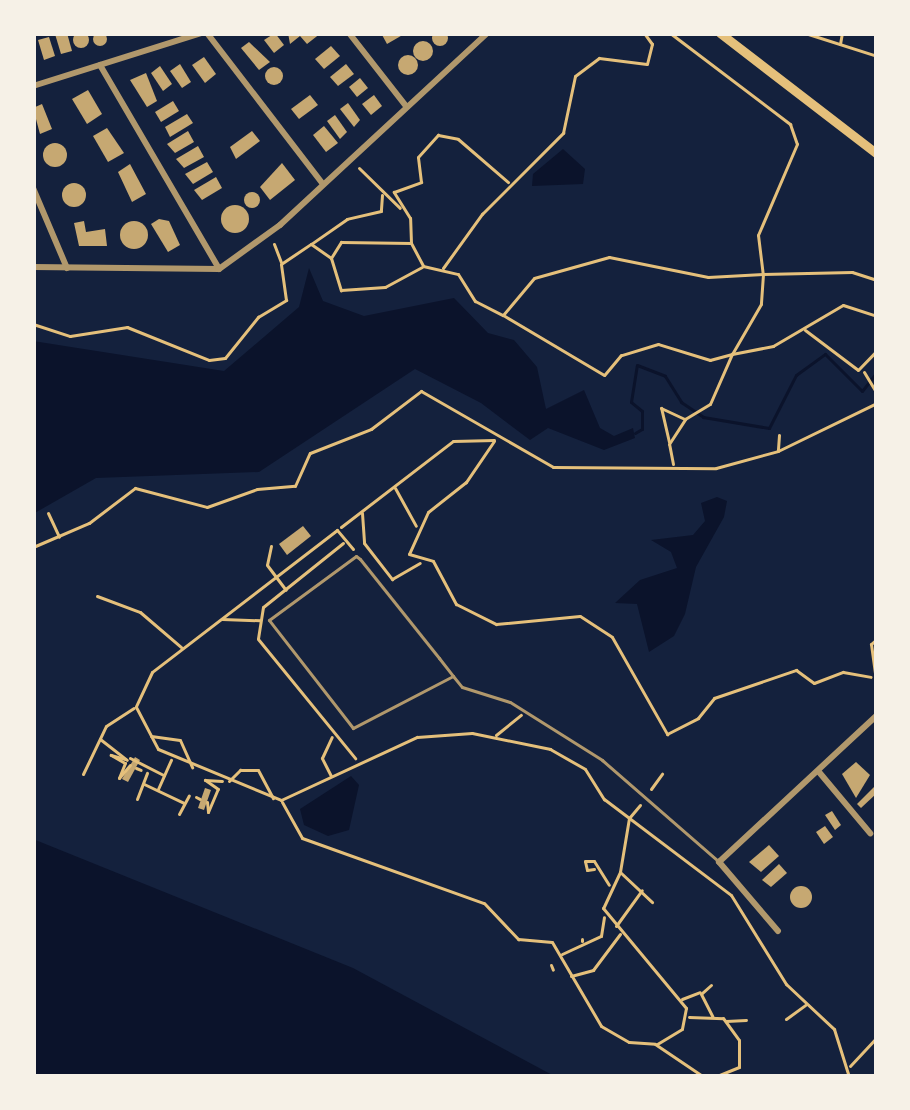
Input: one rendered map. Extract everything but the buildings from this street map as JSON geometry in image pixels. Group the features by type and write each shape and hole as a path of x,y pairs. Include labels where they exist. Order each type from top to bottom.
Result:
{"main road":[{"path":"720,33 877,154"}],"street":[{"path":"33,86 204,33 323,184"},
{"path":"349,33 406,106"},
{"path":"33,267 219,269 323,184 487,33"},
{"path":"100,65 219,269"},
{"path":"33,188 67,268"},
{"path":"778,931 719,862 877,716"},
{"path":"818,771 870,833"}],"lane":[{"path":"453,676 358,728 316,687 269,620 356,556 470,692 510,702 618,770 719,862"}],"path":[{"path":"442,270 510,183 563,133 572,118 567,92 582,69 613,56 647,64 652,44 644,33"},
{"path":"669,444 685,419 710,404 761,304 758,235 797,144 790,124 670,33"},
{"path":"805,33 877,56"},
{"path":"840,46 842,33"},
{"path":"424,266 411,243 395,189 421,182 418,158 438,135 458,139 510,183"},
{"path":"359,168 382,195 401,208"},
{"path":"281,264 347,219 381,211 382,195"},
{"path":"331,258 341,242 411,243"},
{"path":"33,324 70,336 128,327 209,360 225,358 258,317 286,300 274,244"},
{"path":"311,244 331,258 340,290 385,286 424,266 458,274 475,301 604,375 621,355 658,344 710,360 773,346 843,305 877,316"},
{"path":"503,315 534,278 609,257 708,278 763,274 820,279 852,272 877,280"},
{"path":"804,328 864,370 877,394"},
{"path":"864,370 877,350"},
{"path":"33,547 60,539 135,488 207,507 257,489 295,486 310,453 371,429 421,391 496,440 553,467 673,464 716,468 778,451 877,404"},
{"path":"673,464 662,408 685,419"},
{"path":"778,451 779,435"},
{"path":"83,774 99,736 136,707 145,680 181,647 454,441 496,440"},
{"path":"496,440 418,527 409,554 433,561 456,604 496,624 580,616 613,638 667,734 698,718 714,698 796,670 814,683 843,672 872,676"},
{"path":"393,485 418,527"},
{"path":"361,510 364,543 392,579 422,561"},
{"path":"48,513 60,539"},
{"path":"339,529 356,556"},
{"path":"343,543 285,588 260,620 259,640 356,760"},
{"path":"271,546 266,559 285,588"},
{"path":"306,554 314,565"},
{"path":"97,596 140,612 181,647"},
{"path":"220,619 260,620"},
{"path":"877,639 872,676 877,688"},
{"path":"136,707 150,737 172,758 273,800 417,737 494,736 570,759 629,818 711,874 807,1003 834,1029 849,1077"},
{"path":"494,736 520,717"},
{"path":"331,777 322,758 340,725"},
{"path":"99,736 164,775"},
{"path":"150,737 180,740 192,767"},
{"path":"129,757 111,755 125,763 121,779 138,769 144,784 184,803"},
{"path":"157,790 172,758"},
{"path":"178,814 184,803 198,798 208,812 218,789 205,780 226,782 240,770 261,771 273,800"},
{"path":"651,789 662,774"},
{"path":"137,799 144,784"},
{"path":"281,800 302,838 484,903 514,938 553,942 563,951"},
{"path":"563,951 595,936 610,886 620,872 629,818 636,810"},
{"path":"594,869 610,886"},
{"path":"620,872 652,902"},
{"path":"569,976 593,970 642,890"},
{"path":"604,916 680,999 687,1017"},
{"path":"530,940 536,947"},
{"path":"761,960 766,948"},
{"path":"560,965 563,951"},
{"path":"560,965 613,1036 655,1044 704,1077"},
{"path":"552,968 560,965"},
{"path":"680,999 711,985"},
{"path":"702,992 713,1016"},
{"path":"786,1018 807,1003"},
{"path":"655,1044 687,1017 746,1020"},
{"path":"726,1021 739,1040 739,1067"},
{"path":"847,1068 877,1037"},
{"path":"714,1077 747,1066"}],"water":[{"path":"563,149 585,169 583,184 532,186 533,174"},
{"path":"309,268 323,301 364,316 454,298 488,333 514,340 537,367 546,409 584,390 600,428 614,436 633,428 635,438 604,450 548,428 530,440 481,403 415,369 259,472 96,478 33,514 33,341 224,371 299,307"},
{"path":"717,497 727,501 724,517 696,567 685,614 674,636 649,652 637,604 615,603 640,580 677,568 671,552 651,540 693,535 705,521 701,503"},
{"path":"351,776 359,785 349,830 328,836 304,825 300,809"},
{"path":"33,839 353,968 556,1077 33,1077"}],"waterway":[{"path":"635,433 642,429 642,411 631,402 637,365 665,376 681,402 703,417 769,428 796,375 825,354 862,391 877,372"}]}
